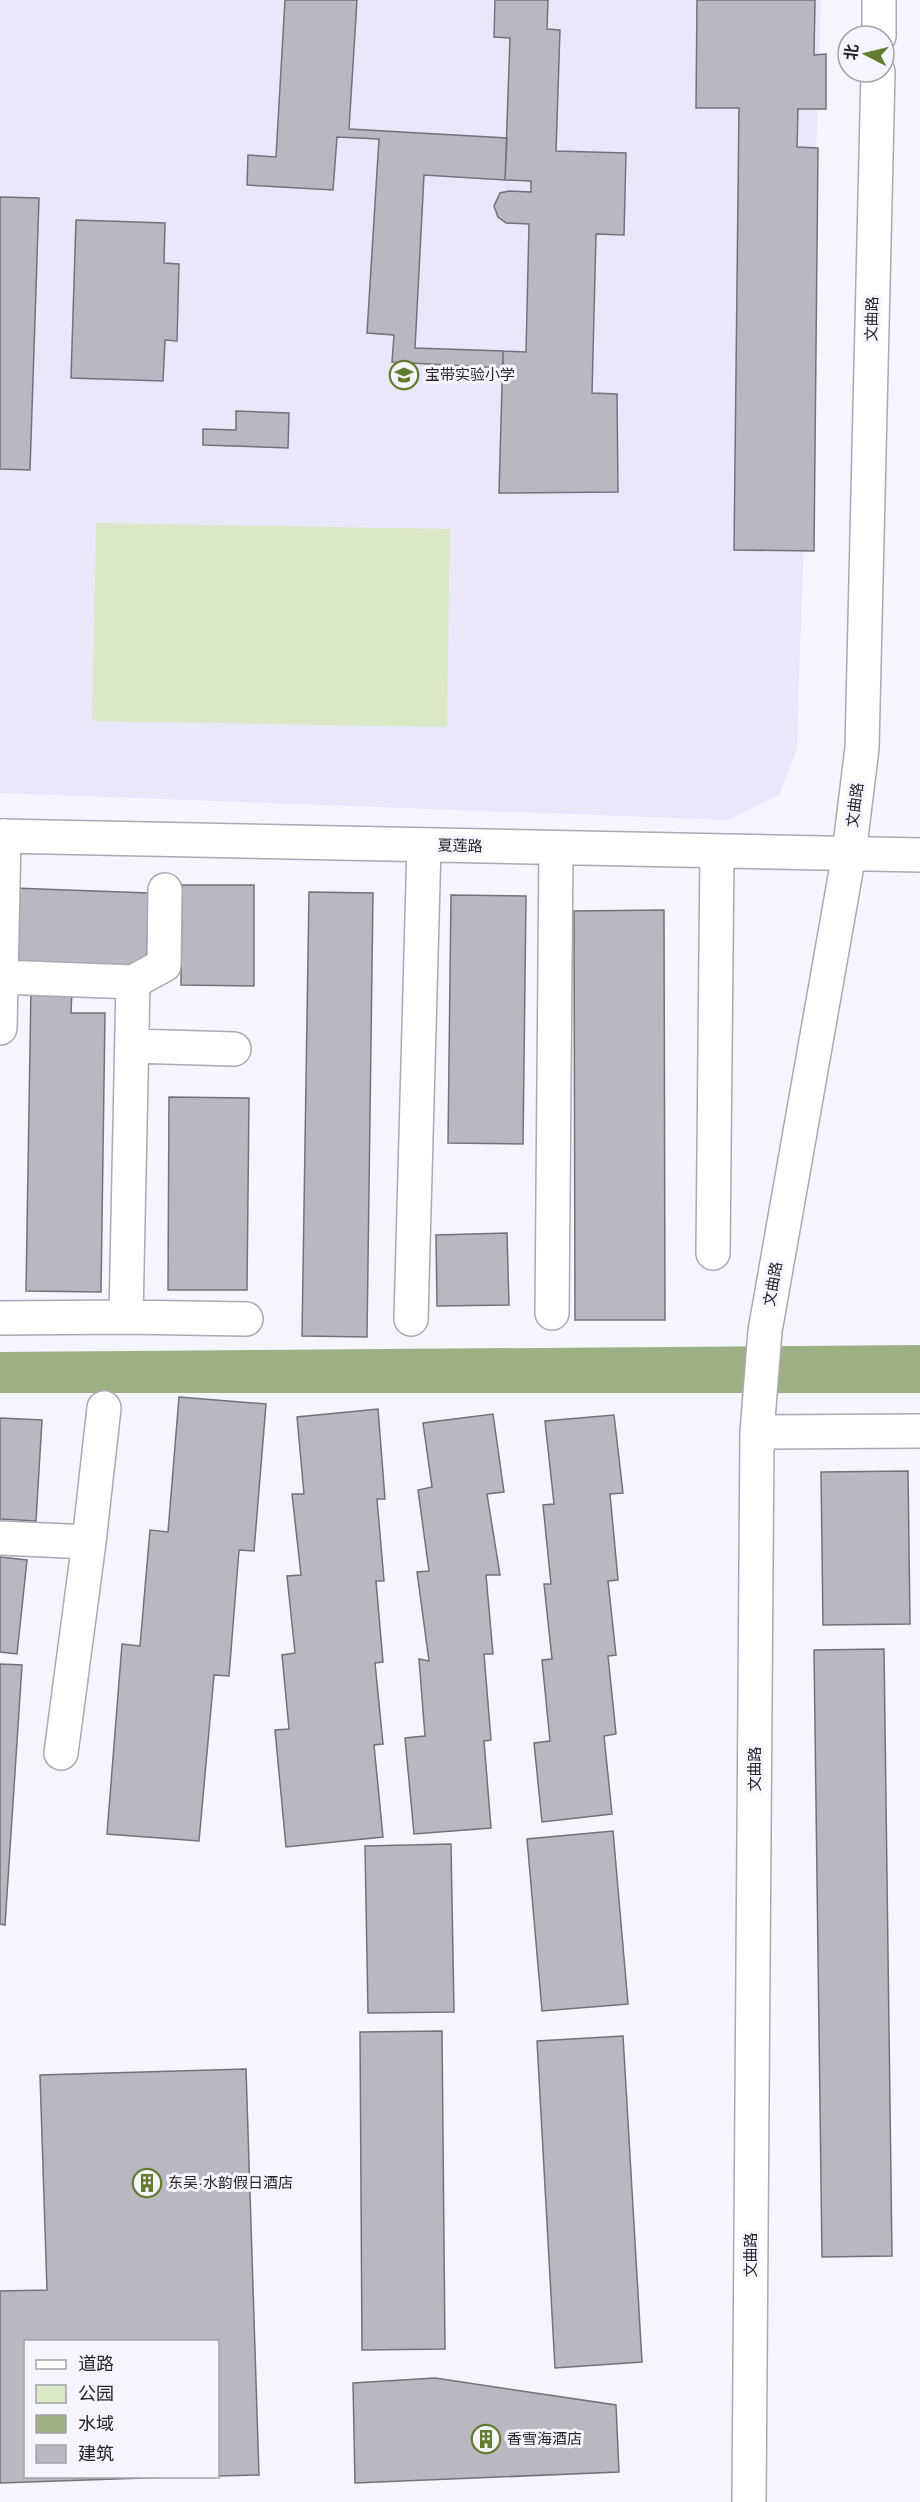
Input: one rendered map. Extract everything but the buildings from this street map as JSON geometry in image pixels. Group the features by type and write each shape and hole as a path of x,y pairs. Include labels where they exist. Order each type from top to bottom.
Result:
{"street":[{"path":"879,0 879,24"},
{"name":"文曲路","path":"748,2502 758,1421 765,1331 849,854 862,748 878,84"},
{"path":"0,1028 2,836"},
{"name":"夏莲路","path":"2,836 920,855"},
{"path":"411,1319 424,846"},
{"path":"552,1313 556,848"},
{"path":"713,1253 717,852"},
{"path":"1,977 133,982 164,965 165,890"},
{"path":"126,1317 133,982"},
{"path":"132,1046 234,1049"},
{"path":"0,1318 246,1319"},
{"path":"61,1753 104,1408"},
{"path":"758,1421 920,1431"},
{"path":"0,1538 89,1542"}],"shaded area":[{"name":"宝带实验小学","path":"0,0 821,0 797,749 779,795 729,820 0,793"}],"green space":[{"path":"96,523 450,529 447,727 92,721"}],"water":[{"path":"920,1345 920,1393 0,1393 0,1352"}],"place":[{"name":"宝带实验小学","path":"404,375"},
{"name":"东吴·水韵假日酒店","path":"147,2183"},
{"name":"香雪海酒店","path":"486,2439"}]}
